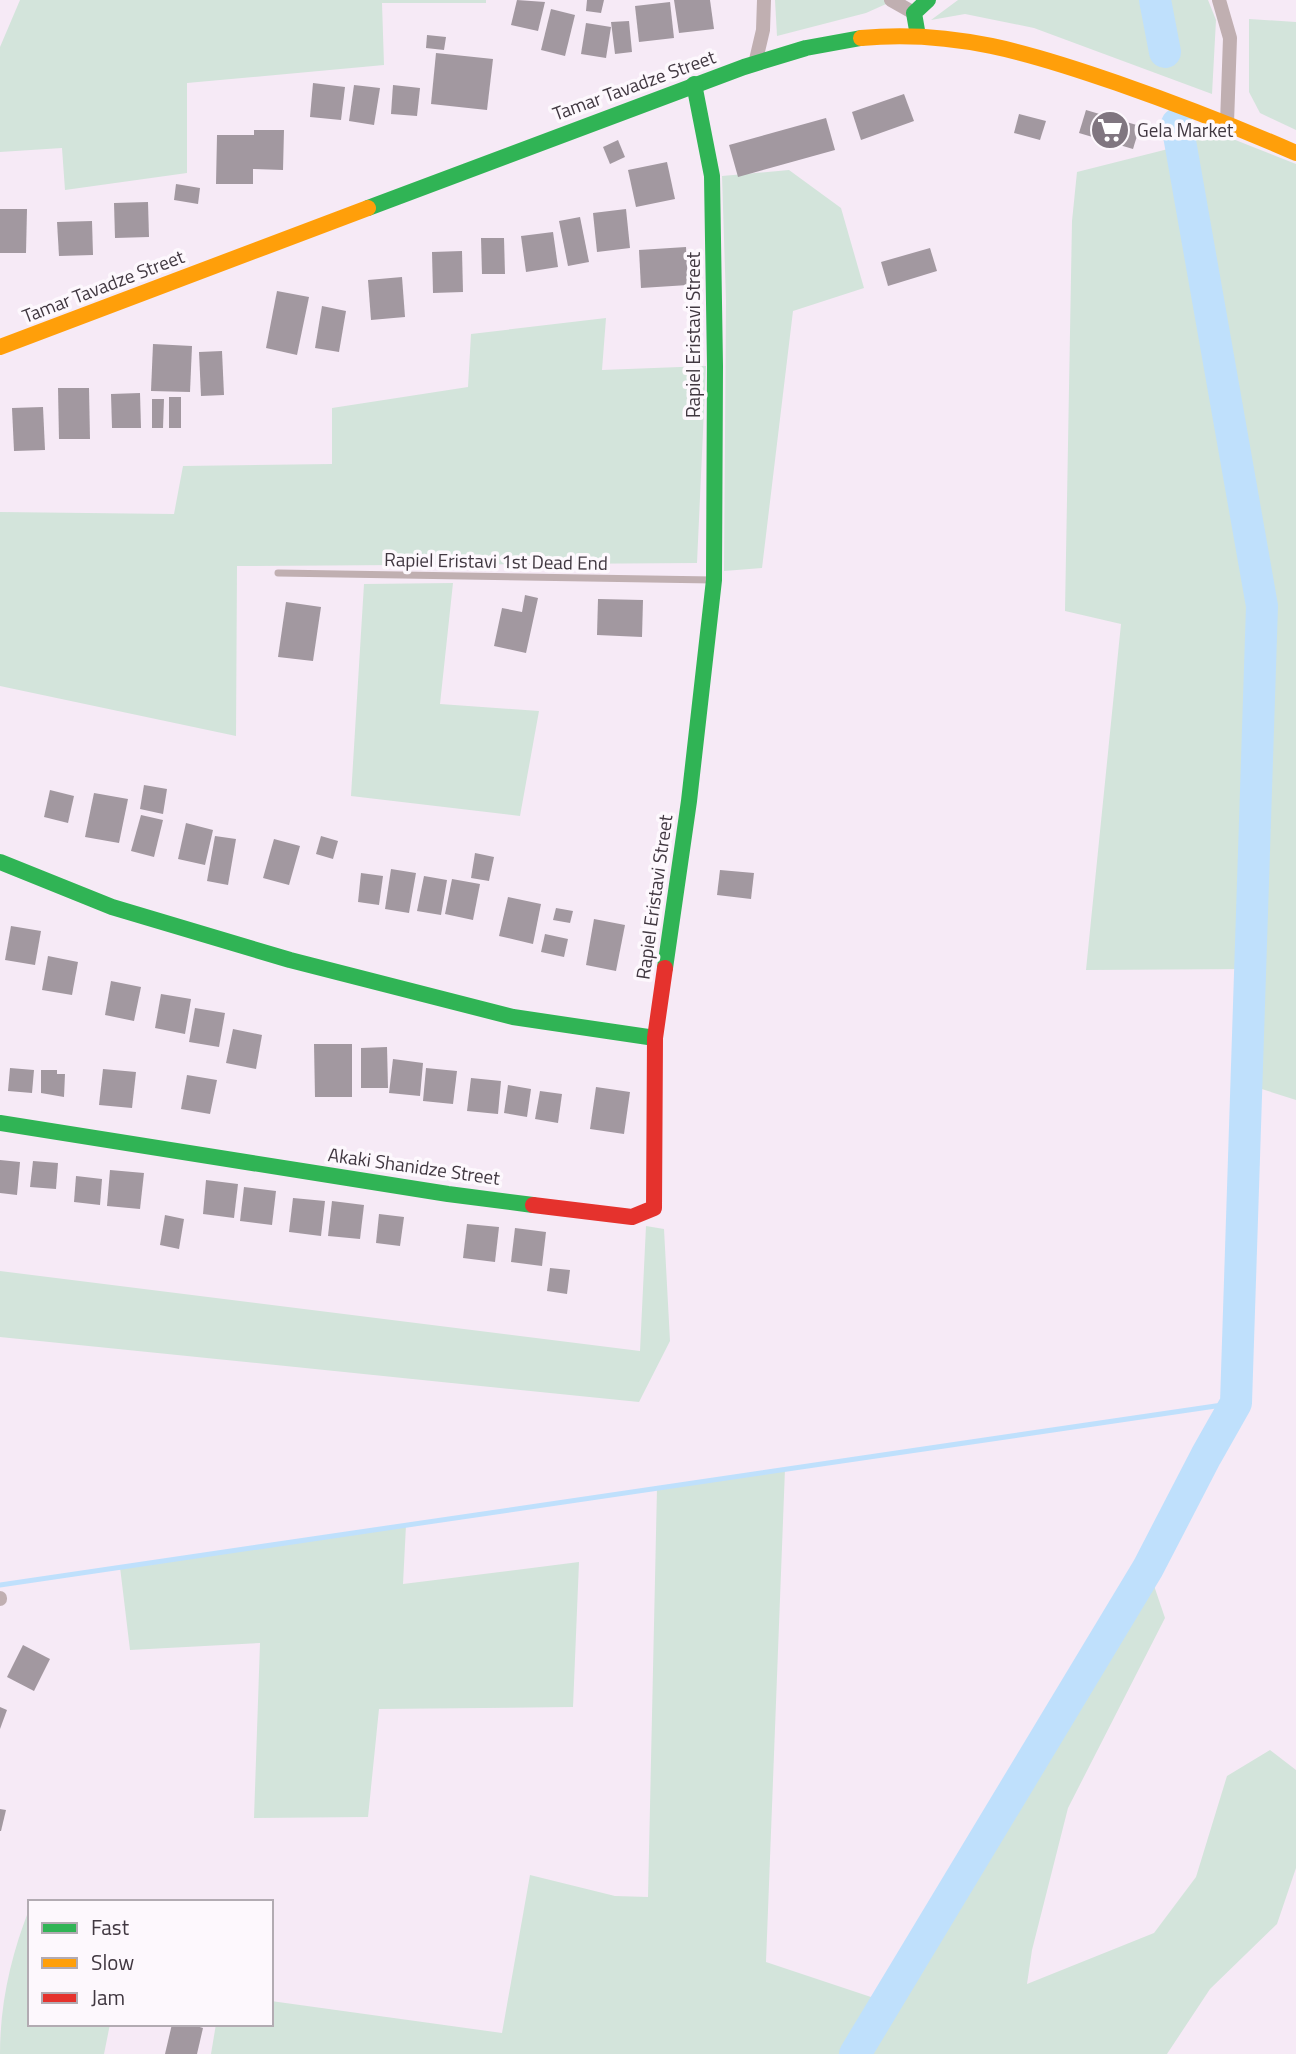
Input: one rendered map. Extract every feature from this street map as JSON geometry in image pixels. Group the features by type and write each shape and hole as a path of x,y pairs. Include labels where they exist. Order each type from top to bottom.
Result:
{"main road":[{"path":"918,36 914,13 928,0"},
{"name":"Tamar Tavadze Street","path":"0,347 694,85 797,50 895,36 986,43 1039,57 1145,92 1296,153"},
{"name":"Rapiel Eristavi Street","path":"655,1038 689,801 714,580 712,176 694,85"},
{"path":"0,862 112,908 290,960 513,1017 655,1038"},
{"name":"Akaki Shanidze Street","path":"0,1123 448,1194 632,1217 654,1208 655,1038"}],"street":[{"path":"755,64 763,30 764,0"},
{"path":"891,0 914,13"},
{"path":"1219,0 1230,38 1227,123"}],"lane":[{"name":"Rapiel Eristavi 1st Dead End","path":"278,573 714,580"}],"shaded area":[{"path":"20,0 486,0 486,3 382,3 384,65 187,83 187,173 65,190 62,148 0,152 0,47"},
{"path":"775,0 895,0 866,13 777,36"},
{"path":"958,0 1208,0 1216,20 1212,94 1034,28 965,14 931,20"},
{"path":"1249,19 1296,22 1296,130 1260,113 1249,92"},
{"path":"1177,124 1195,124 1296,164 1296,1100 1246,1084 1250,969 1086,970 1121,624 1065,611 1072,221 1077,172 1180,146"},
{"path":"789,170 841,208 864,288 793,311 762,568 724,571 726,301 722,176"},
{"path":"606,318 602,370 706,366 697,563 237,566 236,736 0,686 0,512 174,514 183,466 332,464 332,408 468,387 471,334"},
{"path":"453,583 440,704 539,711 520,816 351,796 364,584"},
{"path":"646,1226 664,1229 670,1341 639,1402 0,1337 0,1271 640,1351"},
{"path":"785,1469 766,1962 886,2002 1148,1568 1165,1618 1068,1808 1032,1950 1027,1984 1154,1933 1196,1877 1227,1776 1270,1750 1296,1770 1296,1868 1277,1924 1210,1989 1167,2054 211,2054 216,2026 273,2026 273,2001 502,2033 530,1875 615,1896 648,1897 657,1488"},
{"path":"406,1525 403,1584 579,1562 573,1707 379,1709 368,1817 254,1818 260,1643 130,1650 120,1567"},
{"path":"28,1913 28,2026 110,2026 104,2054 0,2054 2,2016 17,1943"}],"building":[{"path":"517,0 545,2 538,31 511,25"},
{"path":"587,0 604,0 601,13 586,11"},
{"path":"674,0 710,0 714,29 679,33"},
{"path":"670,2 674,38 639,42 635,6"},
{"path":"551,9 575,15 565,56 541,50"},
{"path":"629,21 632,52 615,54 611,22"},
{"path":"586,23 611,27 606,58 581,54"},
{"path":"427,35 446,37 444,50 426,48"},
{"path":"436,53 493,59 487,110 431,104"},
{"path":"313,83 345,87 341,120 310,117"},
{"path":"354,85 380,88 374,125 349,121"},
{"path":"393,85 420,88 417,116 391,114"},
{"path":"904,94 914,121 861,140 852,112"},
{"path":"1086,110 1140,126 1133,149 1079,133"},
{"path":"1019,114 1046,121 1040,140 1014,133"},
{"path":"826,118 835,150 738,177 729,145"},
{"path":"254,130 284,130 283,170 253,169 253,184 216,184 217,135 254,135"},
{"path":"618,140 625,157 610,164 603,147"},
{"path":"667,162 675,199 636,207 628,170"},
{"path":"176,184 200,188 198,204 174,200"},
{"path":"148,202 149,237 115,238 114,203"},
{"path":"0,209 27,209 26,253 0,253"},
{"path":"626,209 630,248 597,252 593,213"},
{"path":"580,217 589,262 568,266 559,221"},
{"path":"92,221 93,255 59,256 57,222"},
{"path":"553,232 558,267 526,272 521,236"},
{"path":"481,238 504,238 505,274 482,274"},
{"path":"686,247 688,285 641,288 639,250"},
{"path":"930,248 937,271 888,286 881,262"},
{"path":"462,251 463,292 433,293 432,252"},
{"path":"402,277 405,317 371,320 368,280"},
{"path":"277,291 309,297 297,355 266,348"},
{"path":"322,306 346,311 339,352 315,348"},
{"path":"153,344 192,346 190,392 151,391"},
{"path":"222,351 224,395 201,396 199,352"},
{"path":"58,388 89,388 90,439 59,439"},
{"path":"140,393 141,428 112,428 111,394"},
{"path":"169,397 181,397 181,428 169,428"},
{"path":"152,399 164,399 163,428 152,428"},
{"path":"43,407 45,450 14,451 12,408"},
{"path":"525,595 538,598 526,653 494,646 502,608 522,612"},
{"path":"598,599 643,600 642,637 597,635"},
{"path":"286,602 321,607 313,661 278,657"},
{"path":"144,785 167,789 163,814 140,809"},
{"path":"50,790 74,796 68,823 44,817"},
{"path":"94,793 128,799 119,843 85,837"},
{"path":"141,815 163,820 154,857 131,851"},
{"path":"186,823 213,830 205,865 178,859"},
{"path":"215,836 236,839 228,885 207,881"},
{"path":"321,836 338,841 333,859 316,854"},
{"path":"274,839 300,846 289,885 263,878"},
{"path":"475,853 494,857 489,881 471,878"},
{"path":"391,869 416,873 409,913 385,909"},
{"path":"720,870 754,873 751,899 717,895"},
{"path":"361,873 383,876 379,905 358,902"},
{"path":"424,876 447,880 441,915 417,911"},
{"path":"452,879 480,884 473,920 445,914"},
{"path":"508,897 541,904 533,944 499,936"},
{"path":"556,908 573,911 570,923 553,920"},
{"path":"594,919 625,925 616,971 586,965"},
{"path":"11,926 41,931 35,965 5,960"},
{"path":"545,934 568,939 564,957 541,952"},
{"path":"48,956 78,962 72,995 42,990"},
{"path":"111,981 141,987 134,1021 105,1015"},
{"path":"161,994 191,999 185,1034 155,1028"},
{"path":"195,1008 225,1013 219,1047 189,1042"},
{"path":"233,1029 262,1035 256,1069 226,1063"},
{"path":"314,1044 352,1044 352,1097 315,1097"},
{"path":"387,1047 388,1088 361,1088 361,1048"},
{"path":"393,1059 423,1063 420,1096 389,1093"},
{"path":"10,1068 34,1070 32,1093 8,1091"},
{"path":"426,1068 457,1071 453,1104 423,1101"},
{"path":"103,1069 136,1072 132,1108 99,1105"},
{"path":"41,1070 57,1070 57,1074 65,1074 64,1097 41,1093"},
{"path":"187,1075 217,1080 210,1114 181,1109"},
{"path":"471,1078 501,1081 498,1114 467,1111"},
{"path":"508,1085 531,1089 527,1117 504,1113"},
{"path":"596,1087 630,1092 624,1134 590,1129"},
{"path":"540,1091 562,1094 558,1123 535,1119"},
{"path":"0,1160 20,1162 17,1195 0,1193"},
{"path":"33,1161 58,1163 56,1189 30,1187"},
{"path":"110,1170 144,1173 140,1209 107,1206"},
{"path":"76,1176 102,1179 100,1205 74,1202"},
{"path":"206,1180 238,1184 234,1218 203,1214"},
{"path":"244,1187 276,1191 272,1225 240,1221"},
{"path":"293,1198 325,1201 321,1236 289,1232"},
{"path":"332,1201 364,1205 360,1239 328,1236"},
{"path":"379,1214 404,1217 400,1246 376,1243"},
{"path":"165,1215 184,1219 179,1249 160,1245"},
{"path":"467,1224 499,1227 495,1262 463,1258"},
{"path":"515,1228 546,1232 542,1266 511,1262"},
{"path":"550,1268 570,1270 567,1294 547,1291"},
{"path":"23,1645 50,1659 34,1691 7,1677"},
{"path":"0,1707 7,1710 0,1729"},
{"path":"0,1809 6,1810 1,1831 0,1831"},
{"path":"172,2026 203,2028 197,2054 165,2054"}],"waterway":[{"path":"1155,0 1165,52"},
{"path":"855,2054 1148,1568 1236,1403 1262,606 1177,124"},
{"path":"0,1585 1236,1403"}],"traffic: fast":[{"path":"918,36 914,13 928,0"},
{"path":"368,208 744,67 806,48 861,38"},
{"path":"665,968 689,801 714,580 712,176 694,84"},
{"path":"0,862 112,907 290,960 513,1017 655,1038"},
{"path":"0,1123 533,1205"}],"traffic: slow":[{"path":"861,38 928,37 960,40 1022,53 1162,99 1296,153"},
{"path":"0,347 368,208"}],"traffic: jam":[{"path":"533,1205 632,1217 654,1208 655,1038 665,968"}],"place":[{"name":"Gela Market","path":"1110,130"}]}
